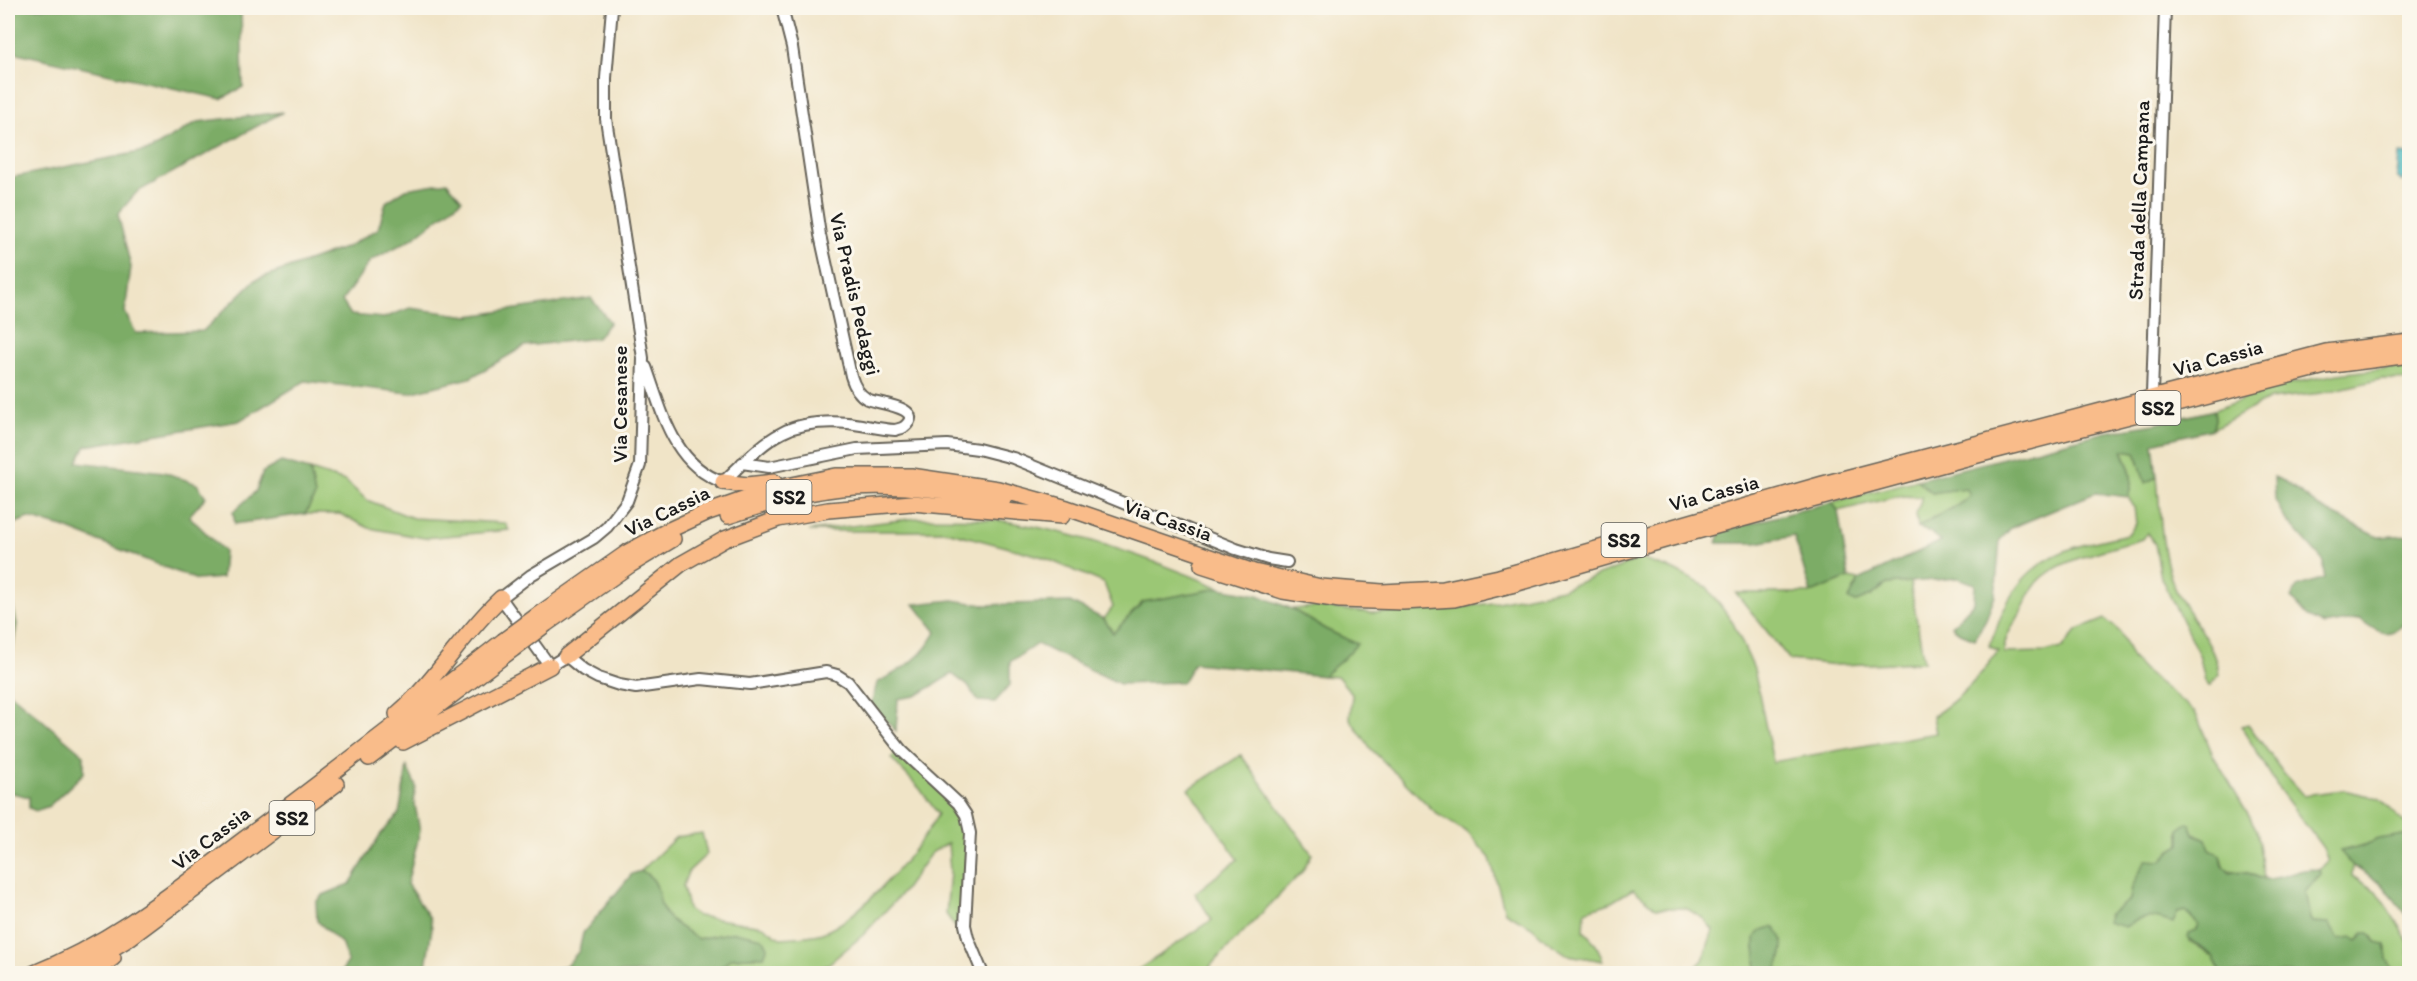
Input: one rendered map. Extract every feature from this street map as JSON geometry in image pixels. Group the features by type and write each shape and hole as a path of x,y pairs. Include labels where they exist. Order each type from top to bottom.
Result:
{"highway":[{"name":"Via Cassia","path":"32,974 81,953 129,924 508,645 628,552 706,513 777,488 836,476 911,476 977,485 1067,508 1254,572 1286,580 1343,590 1443,589 1499,577 1745,506 2326,352 2409,342"},
{"name":"Via Cassia","path":"542,619 669,541 712,521 785,498 841,488 914,489 1025,504 1283,591 1362,602 1454,599 1985,453 2325,366 2409,355"},
{"path":"723,482 751,485 809,477 836,476"},
{"path":"566,656 681,564 724,539 778,519 848,507 912,503 1062,516"},
{"path":"337,770 364,740 400,711 478,618 501,598"},
{"name":"Via Cassia","path":"63,974 110,950 157,918 365,761 508,645"},
{"path":"365,761 550,666"},
{"path":"91,974 123,950 157,918"}],"street":[{"name":"Via Cesanese","path":"501,598 531,574 598,535 615,518 627,501 639,472 642,453 643,358 606,119 606,78 612,8"},
{"name":"Via Pradis Pedaggi","path":"723,482 773,437 800,424 844,423 895,430 902,428 908,418 905,411 898,406 865,398 853,381 820,235 794,58 782,8"},
{"name":"Strada della Campana","path":"2152,394 2165,8"},
{"path":"643,358 673,440 695,467 723,482"},
{"path":"2067,420 2094,409 2206,383"},
{"path":"742,463 773,467 868,448 947,445 978,449 1013,458 1236,549 1287,562"},
{"path":"501,598 550,666 566,656 589,674 630,687 701,679 750,684 826,672 837,675 848,682 902,751 958,802 966,815 970,833 965,925 970,945 983,974"}],"green space":[{"path":"8,8 241,8 243,87 221,99 8,51"},
{"path":"283,112 137,192 118,214 131,267 125,312 136,333 203,331 255,280 347,247 378,229 386,202 406,189 447,182 462,200 413,238 370,261 342,301 351,315 384,318 410,308 469,316 591,298 610,322 597,338 525,346 470,378 409,393 305,381 239,421 86,446 77,462 164,472 197,484 206,497 189,516 224,551 222,578 197,580 63,527 28,518 9,526 8,529 8,178 150,150 197,122"},
{"path":"2409,368 2409,380 2382,379 2322,393 2270,399 2212,429 2215,420 2214,410 2239,401 2257,390 2338,374"},
{"path":"2214,410 2215,420 2212,429 2153,443 2157,477 2145,483 2136,452 2122,450 2131,477 2128,497 2095,493 2011,528 2000,540 1995,596 1975,639 1958,632 1952,626 1974,602 1975,584 1958,578 1887,584 1871,596 1856,602 1849,599 1859,580 1941,541 1930,532 1918,528 1958,505 1970,495 1966,488 1932,493 1917,480 2106,432 2155,424"},
{"path":"2122,449 2136,452 2145,482 2157,477 2163,539 2170,575 2175,588 2211,648 2219,675 2209,686 2205,681 2200,657 2161,578 2155,544 2147,533 2142,539 2064,564 2043,577 2033,589 2009,631 2004,653 2045,652 2062,648 2078,630 2105,619 2120,632 2132,658 2142,669 2195,712 2213,755 2257,830 2264,879 2225,869 2222,858 2210,850 2206,839 2194,833 2190,823 2179,832 2180,845 2170,851 2162,861 2143,866 2132,887 2130,900 2108,915 2125,927 2147,917 2169,922 2177,913 2185,911 2199,925 2189,934 2190,941 2213,956 2221,973 1776,973 1777,969 1754,944 1757,956 1755,973 1690,973 1703,960 1713,930 1704,919 1686,908 1656,908 1633,889 1610,903 1585,911 1584,931 1596,944 1603,961 1568,955 1547,941 1532,927 1505,912 1490,858 1468,833 1437,814 1371,749 1350,719 1352,694 1338,677 1323,676 1357,644 1325,629 1292,609 1318,607 1372,613 1436,610 1493,603 1562,589 1640,559 1674,570 1707,587 1733,623 1754,669 1773,762 1936,733 1933,716 1969,687 1998,651 1989,646 2005,607 2028,574 2041,563 2073,548 2128,534 2136,524 2134,507 2128,497 2131,473"},
{"path":"281,462 310,470 315,496 305,514 235,524 233,512 256,491 263,472"},
{"path":"310,470 345,481 367,500 413,518 505,523 509,530 424,538 369,528 340,514 305,514 315,496"},
{"path":"2274,477 2286,482 2319,507 2378,537 2409,535 2409,618 2403,625 2397,630 2385,633 2373,629 2360,619 2324,625 2308,617 2291,598 2297,587 2324,578 2324,562 2284,517 2275,500"},
{"path":"1917,480 1932,493 1967,487 1971,494 1959,505 1918,528 1916,514 1922,497 1900,496 1838,511 1832,502"},
{"path":"1832,502 1838,511 1849,578 1811,593 1794,536 1756,543 1717,543 1721,531"},
{"path":"918,518 999,520 1064,533 1169,567 1220,588 1143,602 1113,633 1104,619 1113,607 1104,583 1040,556 946,531 809,531"},
{"path":"1849,578 1859,580 1850,599 1856,602 1871,596 1887,584 1910,582 1924,662 1837,665 1790,660 1736,593 1811,593"},
{"path":"8,583 17,624 9,671 9,692 84,755 84,773 49,806 36,811 29,808 29,797 8,792"},
{"path":"1220,588 1258,595 1292,609 1325,629 1357,644 1323,676 1194,663 1183,682 1120,684 1037,644 1010,662 1010,685 995,702 978,701 968,686 952,674 916,696 898,699 896,731 871,705 877,683 918,656 936,632 914,604 953,600 984,605 1070,602 1104,619 1113,633 1143,602"},
{"path":"2248,724 2284,774 2303,795 2343,790 2379,798 2409,827 2409,834 2341,851 2353,866 2352,876 2376,891 2400,927 2409,944 2409,973 2384,973 2391,965 2386,959 2386,948 2376,942 2372,935 2358,941 2349,938 2338,939 2327,924 2312,922 2310,919 2305,892 2320,874 2319,870 2328,861 2323,848 2279,789 2241,726"},
{"path":"897,753 949,795 960,809 967,836 967,870 960,934 946,914 950,872 948,843 931,853 903,892 863,935 826,966 800,973 714,973 732,958 764,956 735,932 697,939 666,915 653,880 641,871 676,837 702,833 707,854 688,872 683,886 688,909 698,916 763,926 780,938 822,933 837,926 870,899 903,863 938,814 920,789 891,758"},
{"path":"1241,755 1312,854 1302,872 1212,964 1206,973 1133,973 1212,920 1195,893 1238,859 1189,789"},
{"path":"407,767 416,786 414,800 420,831 407,884 430,918 432,928 425,973 340,973 348,962 341,943 317,921 316,902 323,895 350,884 380,835 399,814"},
{"path":"2187,822 2190,823 2194,834 2206,839 2210,850 2221,855 2223,866 2230,873 2243,872 2267,879 2306,870 2319,870 2320,874 2305,892 2312,922 2329,923 2338,939 2352,937 2358,941 2363,933 2369,933 2376,942 2385,944 2387,959 2392,968 2384,974 2221,973 2213,956 2188,938 2189,934 2199,925 2185,911 2177,913 2173,923 2143,918 2125,927 2107,922 2110,913 2130,900 2132,887 2146,860 2162,861 2170,851 2180,845 2180,829"},
{"path":"2410,834 2409,918 2382,884 2353,866 2340,851 2357,848 2379,839"},
{"path":"641,871 653,880 666,915 697,939 735,932 762,938 768,946 764,956 732,958 714,973 547,973 567,965 579,951 583,933 632,874"},
{"path":"1774,927 1783,944 1776,973 1755,973 1755,938 1764,929"}],"water":[{"path":"2399,154 2409,155 2409,174 2402,182 2397,177"}]}
